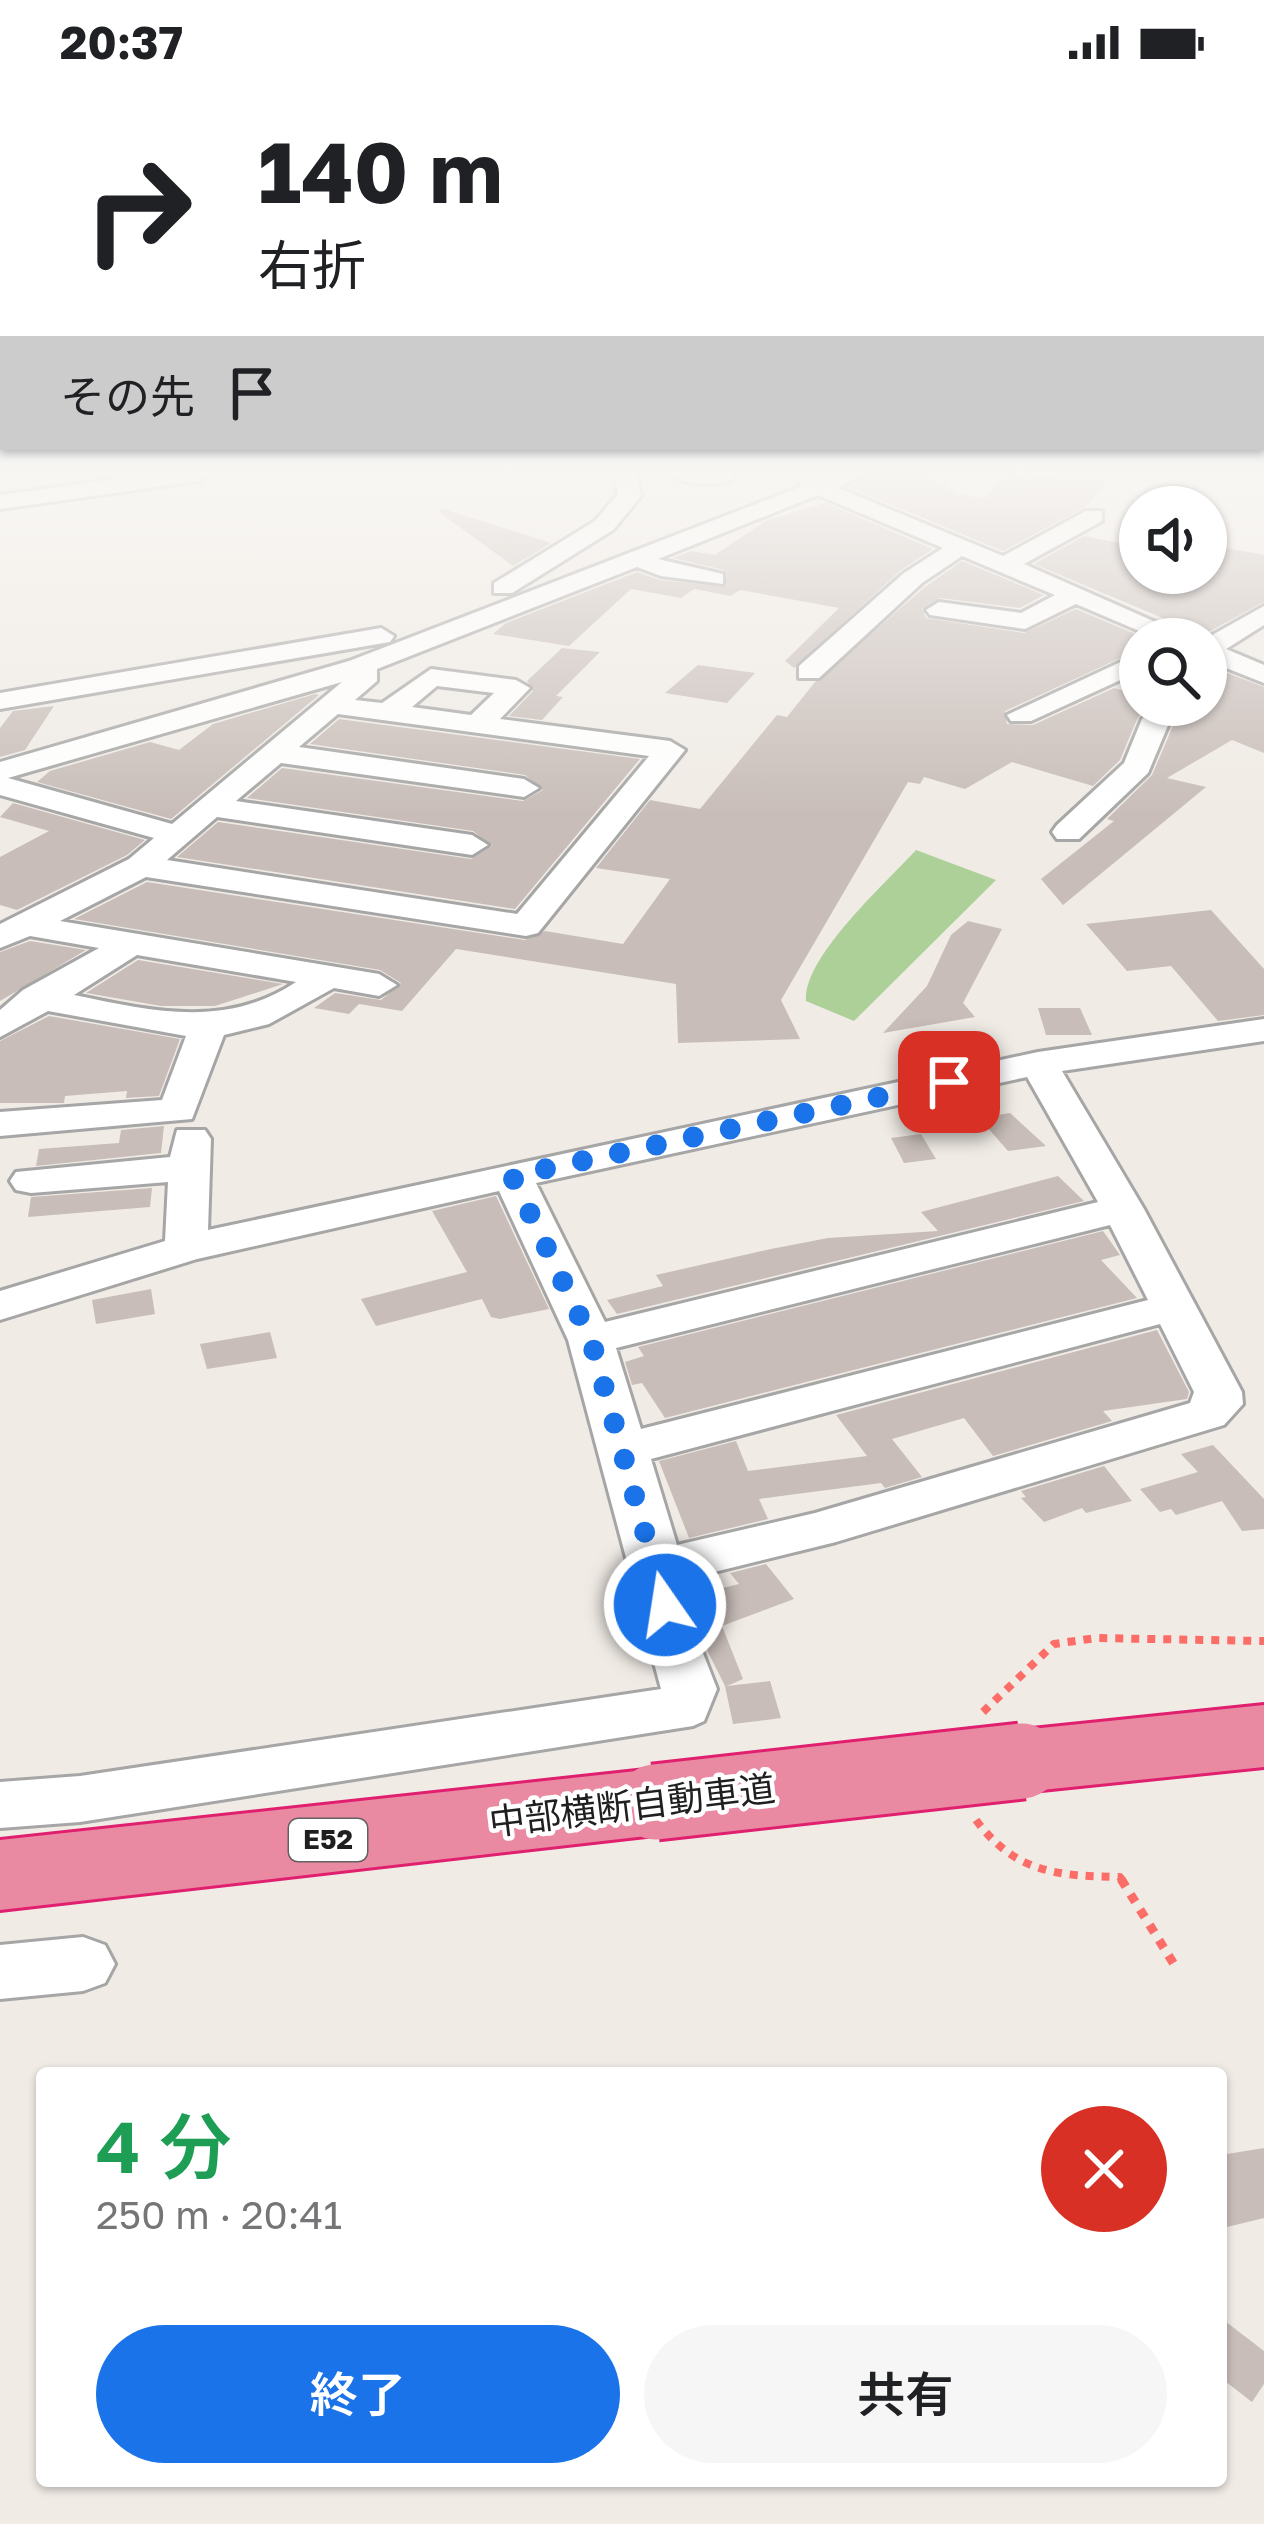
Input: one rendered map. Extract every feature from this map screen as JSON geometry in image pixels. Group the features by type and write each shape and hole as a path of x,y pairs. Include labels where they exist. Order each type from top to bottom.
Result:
{"highway":[{"name":"中部横断自動車道","path":"0,1874 1264,1736"}],"street":[{"path":"0,771 279,694 372,662 505,588"},
{"path":"0,701 424,633 552,588"},
{"path":"809,672 902,588"},
{"path":"1059,588 1131,618"},
{"path":"939,610 982,611 1025,621 1076,595"},
{"path":"1227,637 1264,614"},
{"path":"14,924 140,866 369,673 372,662"},
{"path":"1021,716 1119,671"},
{"path":"389,712 431,677 516,688 479,723"},
{"path":"140,866 526,926 670,750 331,704"},
{"path":"1068,832 1136,767 1153,726"},
{"path":"414,908 573,736"},
{"path":"0,742 64,752"},
{"path":"276,753 524,788"},
{"path":"0,785 177,836"},
{"path":"210,807 472,845"},
{"path":"14,924 379,985"},
{"path":"0,1026 36,998 130,944"},
{"path":"36,998 207,1029 243,1025 327,977"},
{"path":"178,1112 207,1029"},
{"path":"0,1306 186,1248 512,1176 1038,1063 1264,1030"},
{"path":"658,1568 818,1530 1207,1414 1220,1404 1123,1209 1038,1063"},
{"path":"0,1124 178,1112 192,1126 186,1248"},
{"path":"31,1181 189,1168"},
{"path":"0,1805 80,1799 674,1712 684,1706 688,1689 672,1643 658,1568 591,1340 512,1176"},
{"path":"591,1340 1123,1209"},
{"path":"622,1450 1174,1307"},
{"path":"0,1972 83,1964"}],"green space":[{"path":"916,850 996,880 854,1021 806,1001 809,983 832,943"}],"building":[{"path":"596,588 881,588 794,668 785,661 839,608 740,590 731,596 694,589 681,598 631,589 569,646 493,634 506,623"},
{"path":"924,588 1027,588 1044,595 1020,608 940,598 922,609 926,618 1024,633 1076,609 1119,627 1119,659 1005,711 1007,724 1033,725 1114,688 1119,689 1119,726 1134,726 1120,760 1093,786 1012,762 965,789 924,777 920,784 908,782 781,1000 800,1039 678,1043 676,984 456,949 402,1011 359,1004 349,1014 314,1008 335,993 381,1000 401,983 380,970 74,919 147,882 525,940 545,931 623,944 670,879 596,868 650,800 700,809 777,715 787,717 815,682"},
{"path":"1091,588 1119,588 1119,594 1227,594 1227,588 1264,588 1264,602 1227,622 1227,618 1163,618"},
{"path":"562,648 600,652 556,696 563,697 542,720 509,716 533,691 527,681"},
{"path":"698,665 755,673 727,703 665,693"},
{"path":"1227,673 1264,687 1264,753 1232,740 1167,778 1206,787 1063,905 1041,879 1114,821 1107,819 1152,775 1173,726 1227,726"},
{"path":"319,695 171,819 37,782 50,771 150,742 179,750 213,724"},
{"path":"54,706 25,750 0,757 0,728 13,711"},
{"path":"339,719 640,759 515,909 177,857 218,822 471,859 492,846 473,831 247,798 282,768 523,801 543,790 525,775 310,744"},
{"path":"13,803 145,840 127,855 17,910 0,905 0,857 49,831 0,817"},
{"path":"1211,910 1264,969 1264,1015 1218,1021 1171,966 1127,971 1086,924"},
{"path":"968,921 1002,929 963,1003 975,1017 883,1033 927,986 951,935"},
{"path":"30,941 86,950 0,1001 0,952"},
{"path":"138,960 283,984 215,1006 161,1006 86,993"},
{"path":"1038,1008 1080,1008 1092,1035 1046,1035"},
{"path":"49,1016 180,1039 159,1096 126,1098 127,1091 65,1096 64,1103 0,1103 0,1041"},
{"path":"1010,1113 1046,1146 1008,1151 979,1118"},
{"path":"164,1126 161,1153 36,1166 39,1149 119,1143 121,1130"},
{"path":"921,1134 936,1159 904,1163 891,1138"},
{"path":"1058,1176 1084,1201 617,1314 607,1300 663,1286 656,1275 771,1249 828,1238 938,1231 921,1212"},
{"path":"152,1188 150,1207 28,1217 31,1197"},
{"path":"496,1196 549,1309 500,1319 491,1317 482,1299 376,1326 361,1299 467,1272 432,1211"},
{"path":"1103,1231 1120,1255 1101,1260 1137,1298 665,1418 642,1383 632,1385 625,1362 644,1356 638,1347"},
{"path":"151,1289 155,1314 96,1324 92,1300"},
{"path":"1157,1330 1189,1392 1187,1399 1103,1411 1112,1421 993,1456 964,1418 892,1439 922,1477 885,1488 881,1483 759,1499 768,1519 689,1538 659,1461 736,1441 748,1471 867,1456 836,1415"},
{"path":"270,1332 277,1358 207,1369 200,1344"},
{"path":"1213,1445 1264,1499 1264,1529 1242,1531 1222,1501 1176,1515 1171,1509 1160,1512 1140,1489 1198,1472 1181,1454"},
{"path":"1104,1466 1132,1501 1086,1513 1082,1508 1044,1522 1021,1498 1026,1497 1021,1491"},
{"path":"766,1564 794,1599 722,1626 743,1679 727,1686 770,1681 781,1718 733,1724 725,1686 703,1642 694,1595 739,1584 730,1573"},
{"path":"1264,2148 1264,2218 1227,2227 1227,2154"},
{"path":"1227,2323 1264,2351 1264,2384 1252,2402 1227,2383"}],"route":[{"path":"665,1605 591,1340 512,1176 949,1082"}]}
